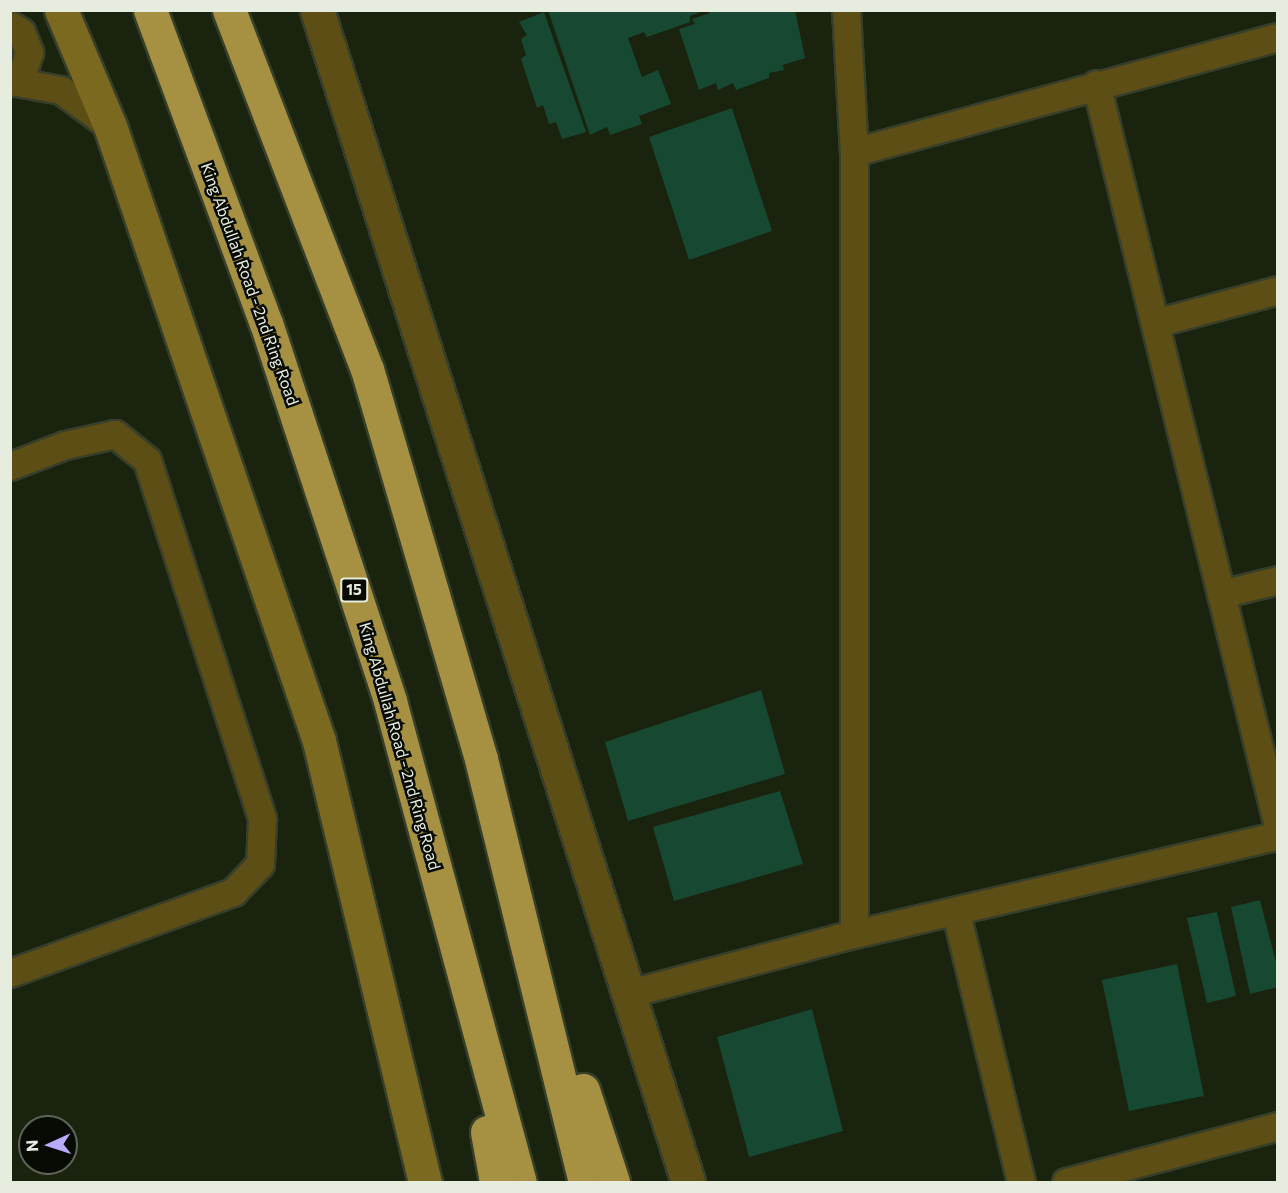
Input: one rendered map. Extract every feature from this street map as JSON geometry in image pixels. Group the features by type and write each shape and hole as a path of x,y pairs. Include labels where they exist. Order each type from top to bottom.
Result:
{"highway":[{"name":"King Abdullah Road - 2nd Ring Road","path":"150,10 273,345 390,701 520,1182"},
{"path":"229,10 367,369 495,816 613,1182"},
{"path":"495,816 585,1182"},
{"path":"446,909 496,1182"}],"main road":[{"path":"61,10 110,126 319,741 425,1182"}],"street":[{"path":"317,10 688,1182"},
{"path":"846,10 854,152 854,934"},
{"path":"10,25 21,32 28,52 15,81 61,90 110,126"},
{"path":"854,152 1096,84 1278,37"},
{"path":"1096,84 1278,826"},
{"path":"1155,323 1278,290"},
{"path":"10,466 65,445 115,434 147,460 262,819 260,864 234,892 10,973"},
{"path":"1221,594 1278,580"},
{"path":"630,993 854,934 956,914 1278,835"},
{"path":"956,914 1021,1182"},
{"path":"1066,1182 1278,1126"}],"building":[{"path":"548,10 703,11 690,16 690,22 647,37 644,32 628,38 642,77 658,70 671,104 639,116 642,124 610,135 607,127 590,135"},
{"path":"709,10 795,10 805,58 783,65 784,70 769,73 769,78 736,90 733,83 718,90 716,83 699,90 679,29 695,24 692,19 710,13"},
{"path":"544,12 586,132 562,139 556,122 549,124 543,105 537,108 521,59 526,55 521,39 527,35 519,22"},
{"path":"732,108 772,231 689,260 649,137"},
{"path":"761,690 785,774 628,821 605,742"},
{"path":"780,791 803,864 674,901 653,827"},
{"path":"1260,900 1278,970 1278,987 1250,994 1231,907"},
{"path":"1217,912 1236,996 1207,1003 1187,918"},
{"path":"1177,964 1204,1096 1129,1111 1102,980"},
{"path":"812,1009 843,1131 749,1157 717,1037"}]}
